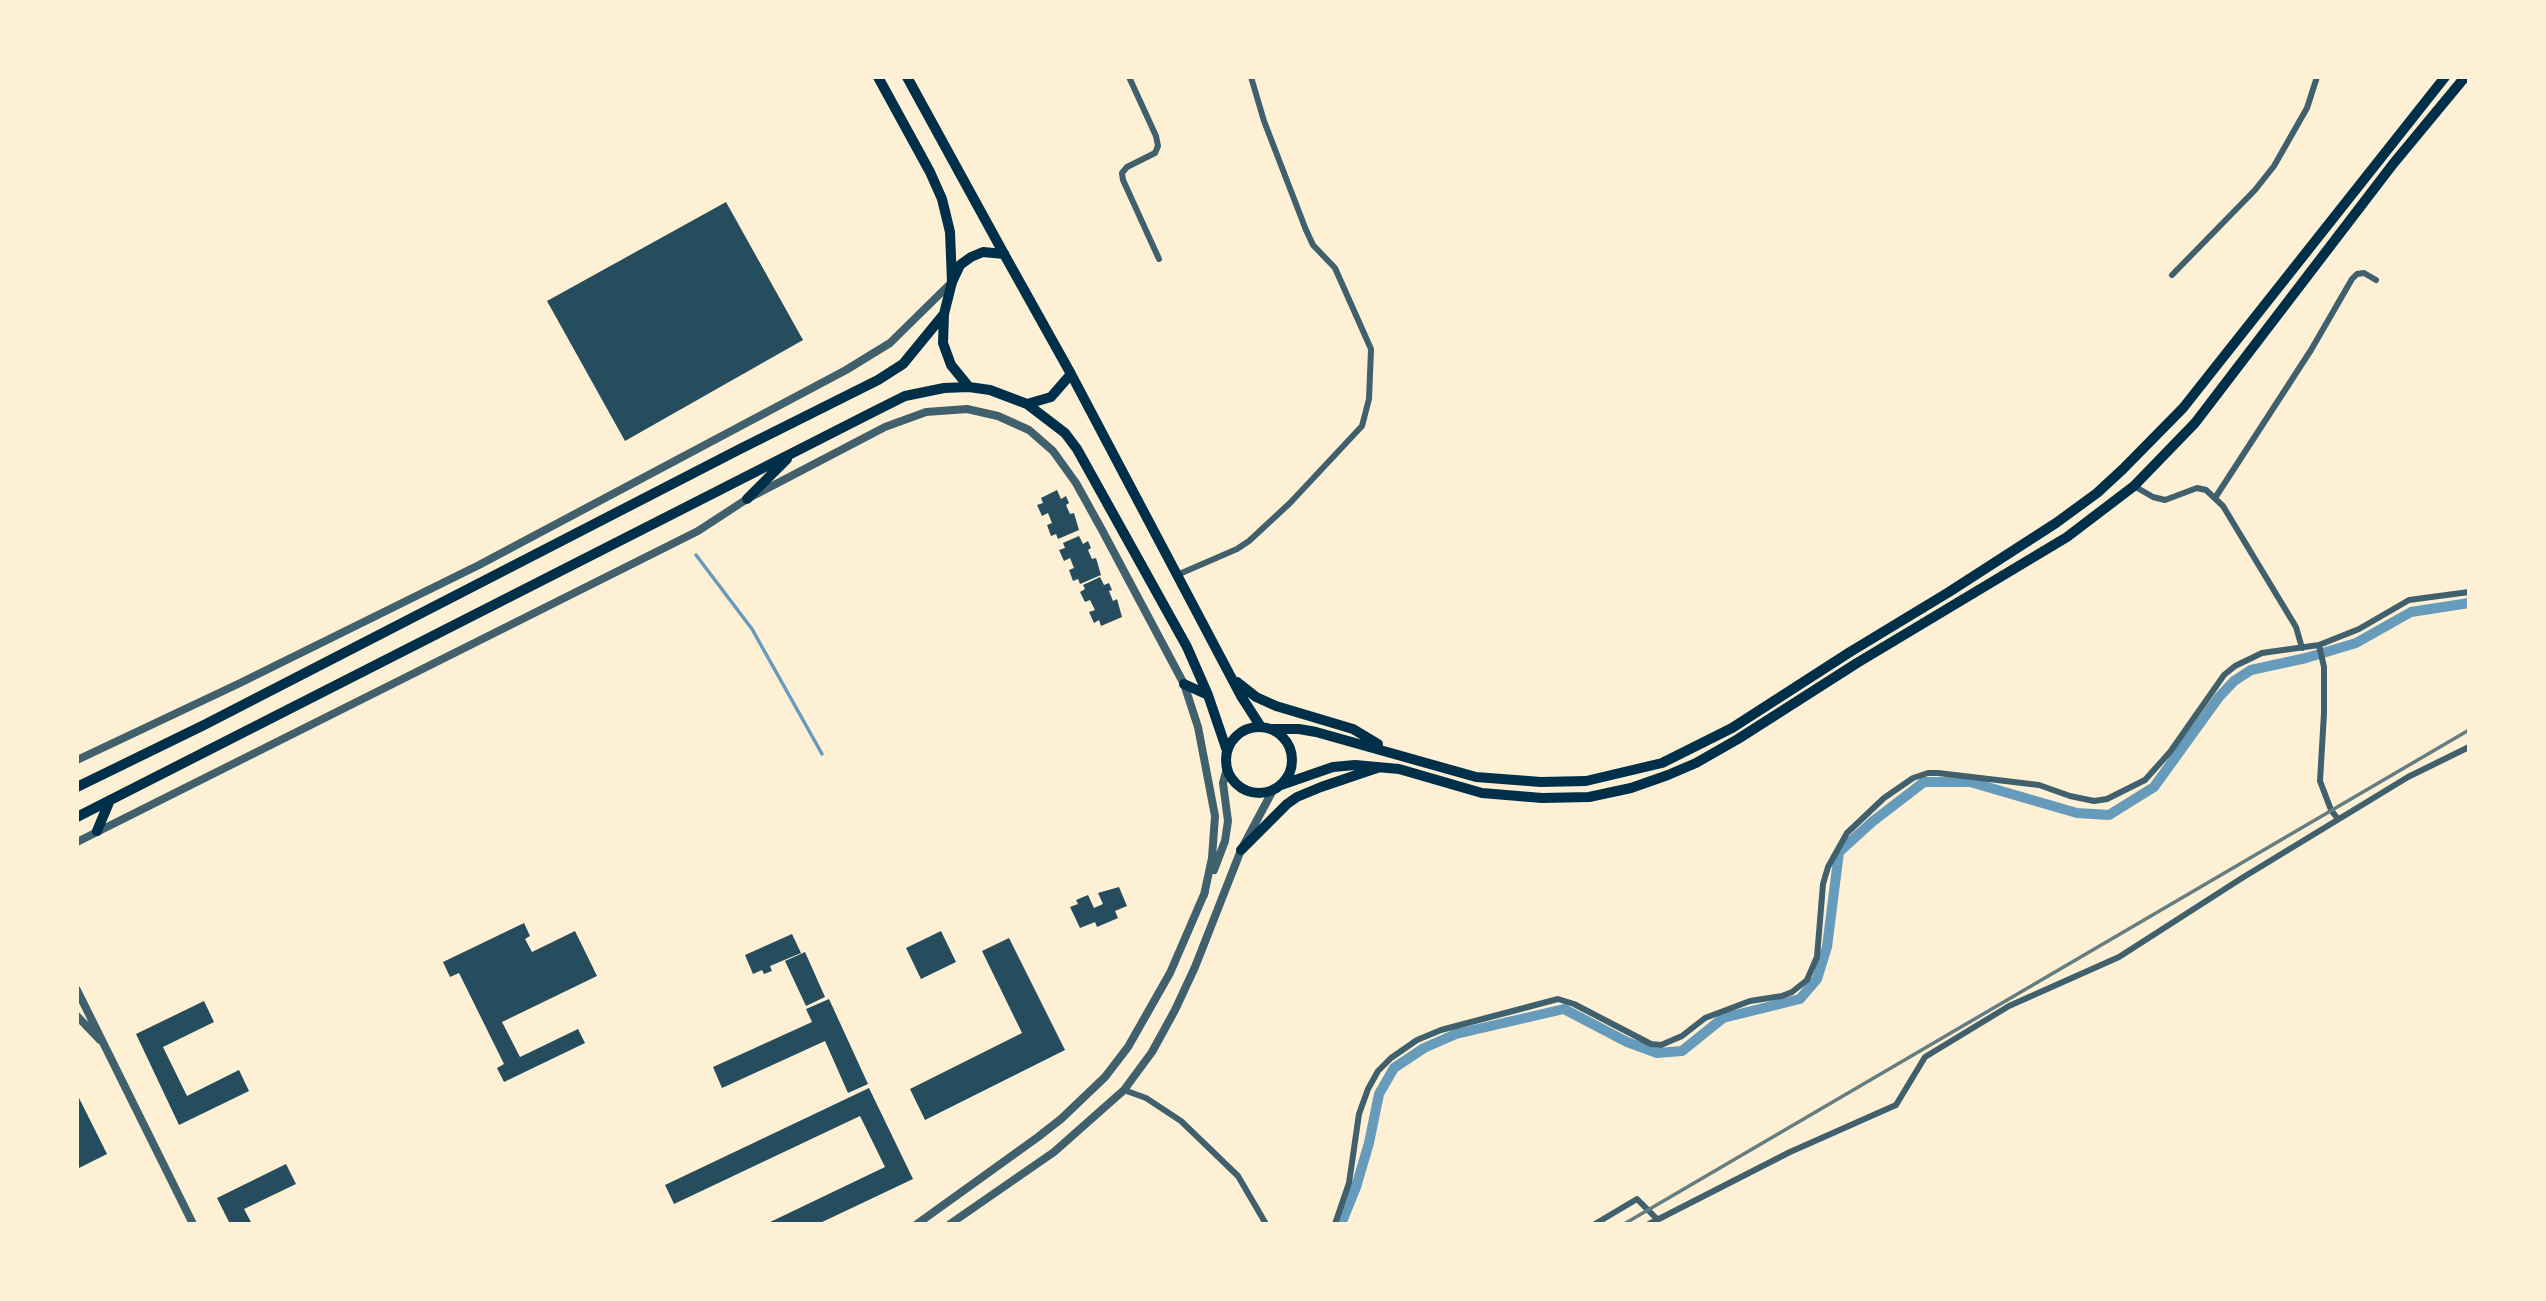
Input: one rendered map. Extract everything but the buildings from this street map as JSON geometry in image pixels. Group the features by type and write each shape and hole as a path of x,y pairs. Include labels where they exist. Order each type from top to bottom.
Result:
{"highway":[{"path":"1227,751 1244,731 1266,728 1298,729 1389,751 1476,777 1541,782 1586,780 1661,763 1732,728 1949,592 2056,523 2097,493 2155,439 2190,399 2445,77"},
{"path":"77,817 905,397 944,388 970,387 990,390 1027,404 1065,433 1091,469 1187,647 1208,695 1227,751 1227,768 1237,784 1245,789 1263,793 1333,767 1355,765 1399,769 1482,793 1542,799 1589,797 1631,788 1696,763 1738,739 2067,537 2134,486 2195,423 2392,164 2465,77"},
{"path":"970,387 951,365 943,343 944,314 952,282 960,265 971,257 983,252 1004,254 1234,680 1266,728 1284,738 1292,754 1290,771 1277,787"},
{"path":"77,787 204,725 878,380 903,365 944,314"},
{"path":"1027,404 1051,397 1071,374"},
{"path":"747,499 794,452"},
{"path":"1234,680 1267,702 1353,729 1389,751"},
{"path":"1184,684 1208,695"},
{"path":"1241,850 1297,797 1381,766"},
{"path":"77,776 97,777"},
{"path":"97,831 110,800"}],"main road":[{"path":"878,77 942,199 950,232 952,282"},
{"path":"907,77 1004,254"}],"street":[{"path":"1129,77 1158,146 1155,153 1127,167 1122,173 1123,180 1159,259"},
{"path":"1177,575 1237,549 1249,541 1290,503 1362,426 1369,399 1371,349 1335,268 1313,245 1306,230 1264,121 1251,77"},
{"path":"2172,275 2255,190 2274,166 2307,108 2316,77"},
{"path":"2215,498 2311,350 2352,279 2357,274 2364,273 2376,280"},
{"path":"77,760 479,565 846,370 890,343 952,282"},
{"path":"77,842 698,531 747,499 885,427 926,412 967,409 998,416 1029,430 1046,443 1076,483 1184,684 1198,727 1215,816 1212,858 1204,895"},
{"path":"2134,486 2153,497 2165,500 2197,488 2206,490 2215,498 2223,506 2296,627 2302,648"},
{"path":"1335,1224 1349,1183 1359,1114 1368,1089 1378,1071 1391,1058 1418,1040 1441,1030 1558,999 1574,1004 1651,1044 1661,1045 1682,1036 1705,1018 1750,1001 1792,992 1807,980 1817,957 1823,884 1828,867 1847,833 1884,798 1913,778 1938,773 2039,785 2094,801 2107,799 2145,780 2170,752 2224,675 2235,666 2262,653 2319,645 2359,629 2409,600 2469,592"},
{"path":"2319,645 2324,667 2320,781 2338,819"},
{"path":"1649,1224 1790,1152 1896,1105 1925,1057 2008,1006 2119,957 2408,777 2469,747"},
{"path":"917,1224 1061,1119 1105,1077 1128,1047 1170,974 1225,841 1228,821 1223,783 1227,768"},
{"path":"950,1224 1054,1152 1124,1090 1152,1052 1175,1010 1241,850 1277,787"},
{"path":"77,990 193,1224"},
{"path":"77,1016 107,1047"},
{"path":"1124,1090 1146,1098 1181,1121 1238,1176 1266,1224"},
{"path":"1595,1224 1637,1199 1658,1220"}],"waterway":[{"path":"696,555 752,629 822,754"},
{"path":"1341,1224 1369,1143 1379,1094 1394,1068 1424,1048 1456,1034 1564,1009 1627,1042 1657,1053 1682,1051 1723,1018 1800,999 1817,979 1827,947 1839,852 1872,822 1924,782 1970,782 2077,813 2109,815 2154,787 2219,697 2234,681 2251,670 2356,643 2411,612 2469,603"}],"railway":[{"path":"1624,1224 2469,730"}]}
